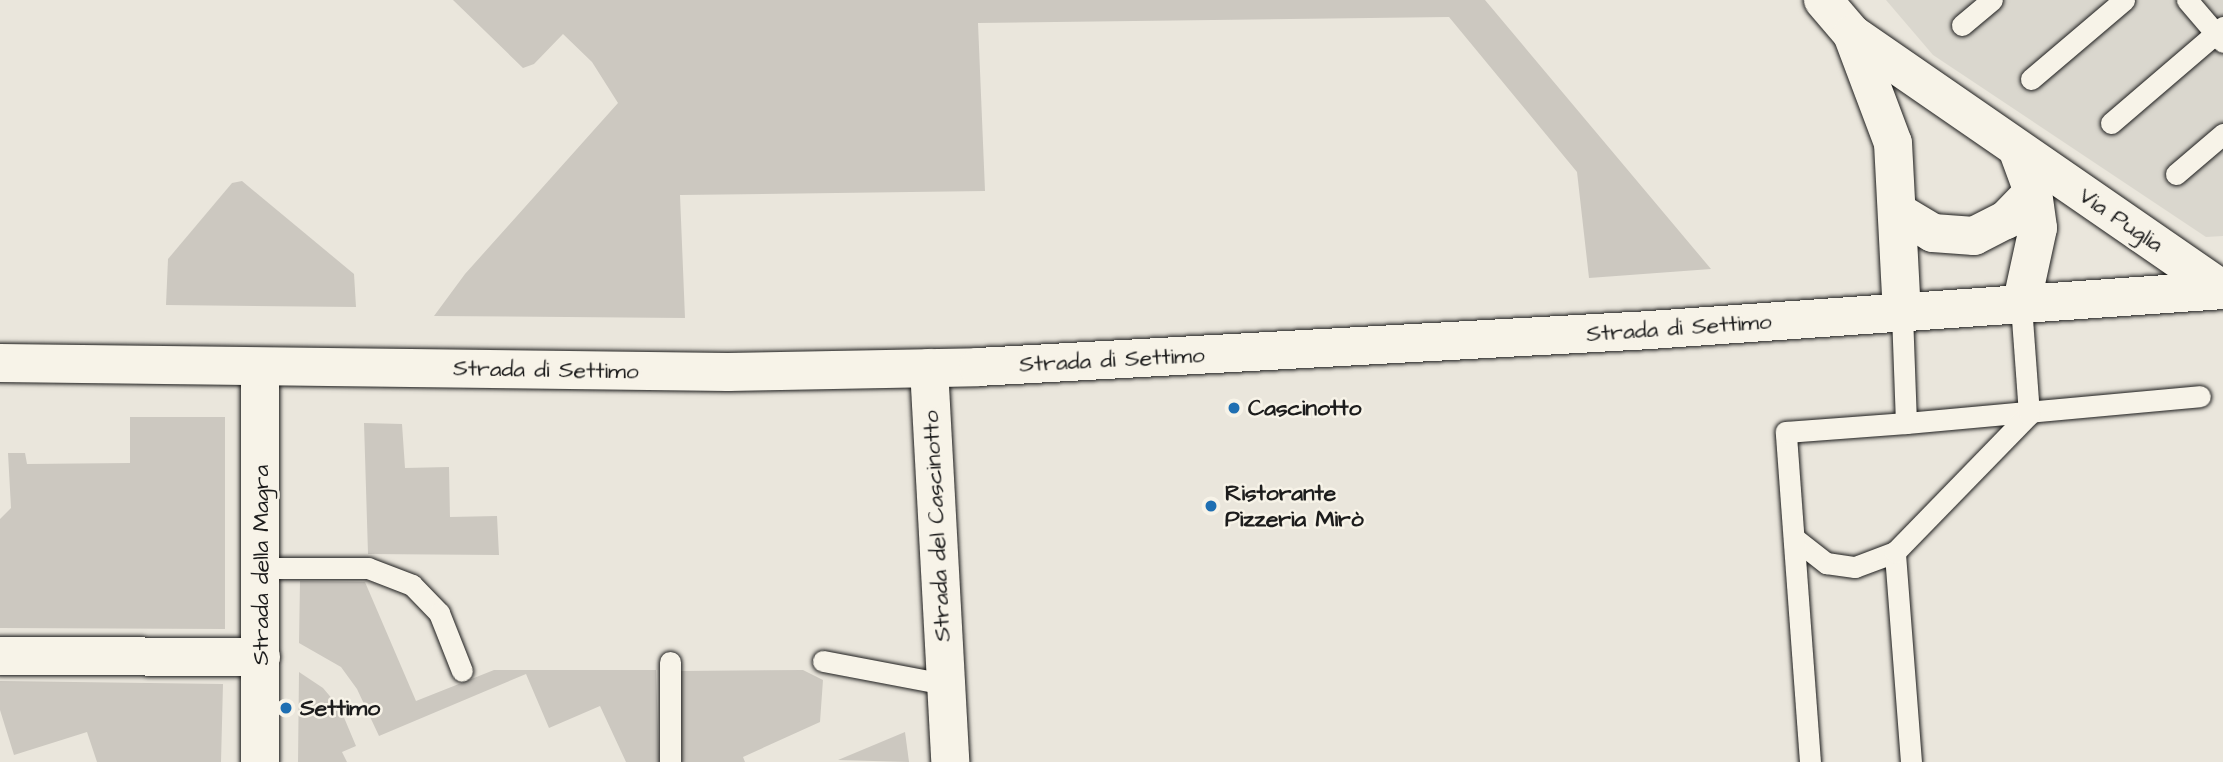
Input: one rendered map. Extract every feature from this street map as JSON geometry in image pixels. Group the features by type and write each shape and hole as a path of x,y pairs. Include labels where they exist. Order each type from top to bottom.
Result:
{"main road":[{"name":"Via Puglia","path":"1823,0 1852,34 2223,290"},
{"name":"Via Puglia","path":"1852,34 1894,143 1902,314"},
{"path":"2018,150 2033,192 2038,228 2021,306"},
{"path":"1898,212 1933,233 1974,236 2006,220 2033,192"},
{"name":"Strada di Settimo","path":"0,363 728,372 929,368 1902,314 2223,290"},
{"name":"Strada della Magra","path":"260,367 260,762"},
{"name":"Strada del Cascinotto","path":"929,368 950,762"},
{"path":"0,656 261,657"}],"lane":[{"path":"1962,25 1992,0"},
{"path":"2031,79 2124,0"},
{"path":"2111,123 2220,34 2187,0"},
{"path":"2176,174 2223,134"},
{"path":"1794,538 1826,564 1855,567 1895,552 2029,414 2021,306"},
{"path":"1902,314 1906,423"},
{"path":"1810,762 1786,432 2029,414 2200,396"},
{"path":"1895,552 1911,762"},
{"path":"261,568 368,568 412,585 439,612 461,671"},
{"path":"823,661 945,684"},
{"path":"670,662 670,762"}],"shaded area":[{"path":"453,0 1485,0 1711,269 1589,278 1577,172 1449,17 978,23 985,191 680,195 685,318 434,316 465,274 618,103 592,62 563,34 534,64 523,68"},
{"path":"1886,0 2223,0 2223,236 2206,237 1933,55"},
{"path":"242,181 354,274 356,307 166,305 168,259 232,183"},
{"path":"130,417 225,417 225,629 0,628 0,519 11,508 8,453 25,453 27,464 130,463"},
{"path":"364,423 402,424 405,468 449,467 450,517 497,516 499,555 368,554"},
{"path":"300,581 365,582 416,701 494,670 656,670 659,762 626,762 600,706 549,728 526,674 379,736 357,689 341,667 299,643"},
{"path":"803,670 823,680 820,722 743,757 745,762 682,762 680,671"},
{"path":"299,672 323,688 340,708 356,746 342,752 347,762 298,762"},
{"path":"0,681 223,684 221,762 97,762 87,732 14,755 0,710"},
{"path":"905,732 909,762 838,760"}],"place":[{"name":"Cascinotto","path":"1234,408"},
{"name":"Ristorante Pizzeria Mirò","path":"1211,506"},
{"name":"Settimo","path":"286,708"}]}
